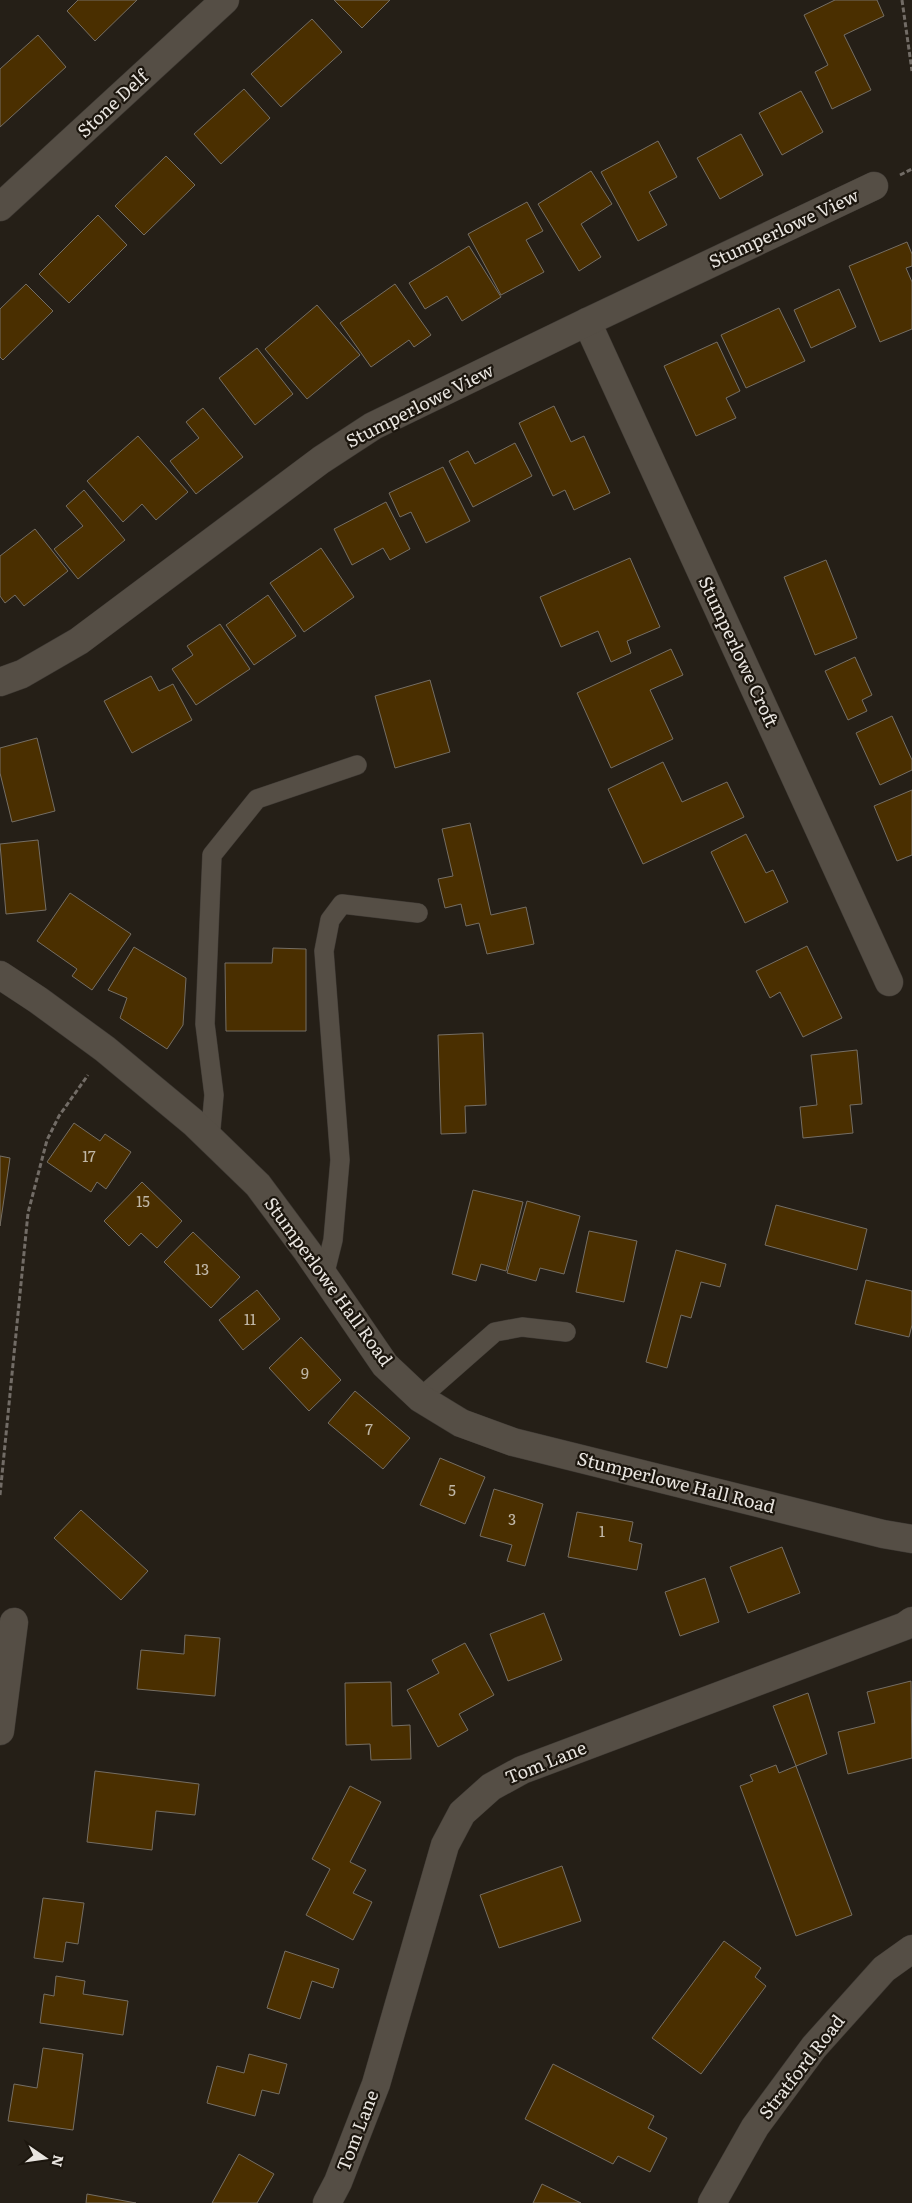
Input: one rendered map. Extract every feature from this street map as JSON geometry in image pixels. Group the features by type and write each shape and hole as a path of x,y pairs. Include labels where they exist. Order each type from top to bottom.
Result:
{"street":[{"name":"Stone Delf","path":"0,207 225,0"},
{"name":"Stumperlowe View","path":"0,682 22,674 79,641 322,460 372,426 874,186"},
{"name":"Stumperlowe Croft","path":"587,322 889,982"},
{"name":"Stumperlowe Hall Road","path":"0,975 38,1000 105,1050 210,1139 258,1185 385,1365 420,1398 461,1423 512,1442 873,1532 912,1539"},
{"name":"Tom Lane","path":"328,2203 376,2084 445,1845 462,1813 491,1787 522,1770 905,1626 912,1621"},
{"path":"0,1732 14,1622"},
{"name":"Stratford Road","path":"712,2203 755,2127 814,2047 884,1968 912,1949"}],"lane":[{"path":"210,1139 214,1095 205,1024 212,855 257,799 357,765"},
{"path":"324,1276 333,1240 340,1160 324,951 330,920 342,904 418,913"},
{"path":"420,1398 495,1332 522,1327 566,1332"}],"path":[{"path":"902,0 912,71"},
{"path":"0,1495 28,1213 47,1140 59,1116 105,1050"}],"building":[{"path":"78,0 137,0 95,41 67,11"},
{"path":"334,0 390,0 362,28"},
{"path":"835,0 877,0 884,16 844,35 871,90 832,109 815,72 828,65 804,15"},
{"path":"312,19 342,52 281,107 251,74"},
{"path":"38,35 66,67 0,127 0,69"},
{"path":"244,89 270,118 221,164 194,134"},
{"path":"801,91 823,132 782,155 759,113"},
{"path":"741,134 763,175 720,199 697,158"},
{"path":"658,141 677,177 649,192 667,225 638,241 601,172"},
{"path":"166,156 195,185 144,235 115,206"},
{"path":"591,171 612,204 581,224 601,257 579,271 538,204"},
{"path":"527,202 543,231 526,240 544,272 501,295 468,234"},
{"path":"98,215 127,245 69,303 39,274"},
{"path":"907,242 912,254 912,266 906,268 912,282 912,329 880,342 849,266"},
{"path":"469,246 501,297 462,321 447,296 425,309 409,283"},
{"path":"26,284 53,311 3,360 0,357 0,309"},
{"path":"395,284 431,335 414,347 409,340 371,367 340,323"},
{"path":"839,289 856,327 811,348 794,310"},
{"path":"317,305 360,355 307,399 265,349"},
{"path":"779,308 805,361 746,388 721,335"},
{"path":"717,342 740,391 726,398 736,418 696,436 664,366"},
{"path":"257,348 293,394 255,425 219,378"},
{"path":"554,406 571,442 584,436 610,493 574,510 565,490 553,496 519,423"},
{"path":"203,408 243,457 196,494 170,461 199,438 186,422"},
{"path":"138,436 188,492 156,520 142,504 123,522 87,481"},
{"path":"515,443 532,476 473,507 449,461 468,451 475,464"},
{"path":"443,467 470,521 426,543 411,512 400,517 389,493"},
{"path":"84,490 125,540 78,579 54,549 83,526 66,506"},
{"path":"386,502 410,549 390,560 383,548 352,565 334,529"},
{"path":"35,529 68,571 24,606 15,595 5,603 0,596 0,556"},
{"path":"321,548 354,597 304,632 270,583"},
{"path":"630,558 660,627 627,641 631,653 611,662 598,631 561,647 540,597"},
{"path":"826,560 857,638 815,655 784,577"},
{"path":"268,595 296,636 254,665 226,625"},
{"path":"220,624 250,669 196,705 172,669 193,655 187,646"},
{"path":"671,649 683,675 650,690 673,739 611,768 577,693"},
{"path":"855,657 872,695 862,700 867,711 848,720 825,671"},
{"path":"151,676 159,691 173,684 192,720 132,753 104,701"},
{"path":"430,680 450,752 395,768 375,696"},
{"path":"892,716 912,760 912,770 880,785 856,733"},
{"path":"37,738 55,811 12,822 0,773 0,748"},
{"path":"663,762 682,802 727,782 744,817 643,864 608,789"},
{"path":"912,790 912,855 897,861 874,806"},
{"path":"470,823 491,915 526,907 534,944 487,954 479,923 466,926 461,904 445,908 438,879 453,876 442,829"},
{"path":"746,834 766,873 773,870 788,902 745,923 711,852"},
{"path":"38,840 46,910 6,914 0,844"},
{"path":"70,893 131,934 92,990 72,976 77,969 37,941"},
{"path":"807,946 842,1018 803,1037 780,992 770,998 756,971"},
{"path":"134,947 186,978 183,1025 167,1049 120,1018 127,998 108,990"},
{"path":"273,948 306,949 306,1031 226,1031 225,963 272,963"},
{"path":"483,1033 486,1105 465,1106 466,1133 441,1134 438,1035"},
{"path":"857,1050 862,1104 850,1105 853,1133 803,1138 800,1107 817,1105 811,1055"},
{"path":"74,1123 100,1141 105,1134 131,1152 106,1189 97,1182 91,1192 47,1162"},
{"path":"0,1156 10,1158 0,1226"},
{"path":"142,1182 182,1221 157,1248 141,1233 129,1246 104,1221"},
{"path":"473,1190 523,1202 506,1271 481,1264 476,1281 452,1274"},
{"path":"527,1201 580,1216 564,1274 540,1268 536,1281 507,1273"},
{"path":"776,1205 867,1229 857,1270 765,1245"},
{"path":"589,1231 637,1241 624,1302 576,1292"},
{"path":"193,1232 240,1277 211,1308 164,1262"},
{"path":"676,1250 726,1264 720,1287 701,1282 691,1318 681,1315 667,1368 646,1362"},
{"path":"866,1280 912,1291 912,1325 909,1337 855,1324"},
{"path":"257,1290 280,1319 243,1350 219,1320"},
{"path":"301,1337 341,1380 309,1411 269,1368"},
{"path":"355,1391 410,1438 383,1469 328,1423"},
{"path":"440,1458 485,1477 465,1524 420,1505"},
{"path":"494,1489 543,1504 525,1566 507,1561 512,1545 480,1536"},
{"path":"81,1510 148,1571 121,1600 54,1538"},
{"path":"577,1512 633,1522 629,1541 642,1544 637,1570 568,1557"},
{"path":"782,1547 800,1593 748,1613 730,1567"},
{"path":"705,1578 719,1622 680,1636 665,1592"},
{"path":"544,1613 562,1660 508,1681 490,1634"},
{"path":"185,1635 220,1638 215,1696 137,1689 141,1650 184,1654"},
{"path":"465,1643 494,1695 459,1714 468,1730 438,1747 407,1690 439,1673 432,1660"},
{"path":"911,1681 912,1758 848,1774 838,1732 875,1723 867,1692"},
{"path":"391,1682 392,1726 410,1725 411,1759 371,1760 370,1744 346,1745 345,1683"},
{"path":"808,1693 827,1754 796,1766 773,1706"},
{"path":"776,1765 779,1773 796,1766 852,1915 796,1936 740,1786 753,1781 750,1775"},
{"path":"95,1771 199,1784 195,1815 156,1811 152,1850 87,1842"},
{"path":"350,1786 381,1802 350,1862 366,1870 353,1893 372,1902 353,1940 306,1915 330,1869 312,1859"},
{"path":"562,1866 581,1921 499,1948 480,1895"},
{"path":"43,1898 84,1903 78,1944 66,1942 63,1962 34,1958"},
{"path":"724,1941 761,1968 755,1977 766,1986 701,2074 652,2038"},
{"path":"285,1951 339,1969 333,1988 312,1981 300,2019 267,2008"},
{"path":"56,1976 85,1981 83,1994 128,2001 123,2035 40,2023 44,1994 54,1996"},
{"path":"43,2048 83,2054 73,2130 8,2121 14,2084 37,2088"},
{"path":"249,2054 287,2064 279,2094 262,2090 255,2116 207,2103 217,2066 244,2073"},
{"path":"553,2064 654,2116 648,2128 667,2138 650,2172 618,2156 613,2164 525,2119"},
{"path":"239,2154 274,2174 257,2203 212,2203"},
{"path":"542,2184 581,2203 533,2203"},
{"path":"87,2194 136,2203 86,2203"}]}
